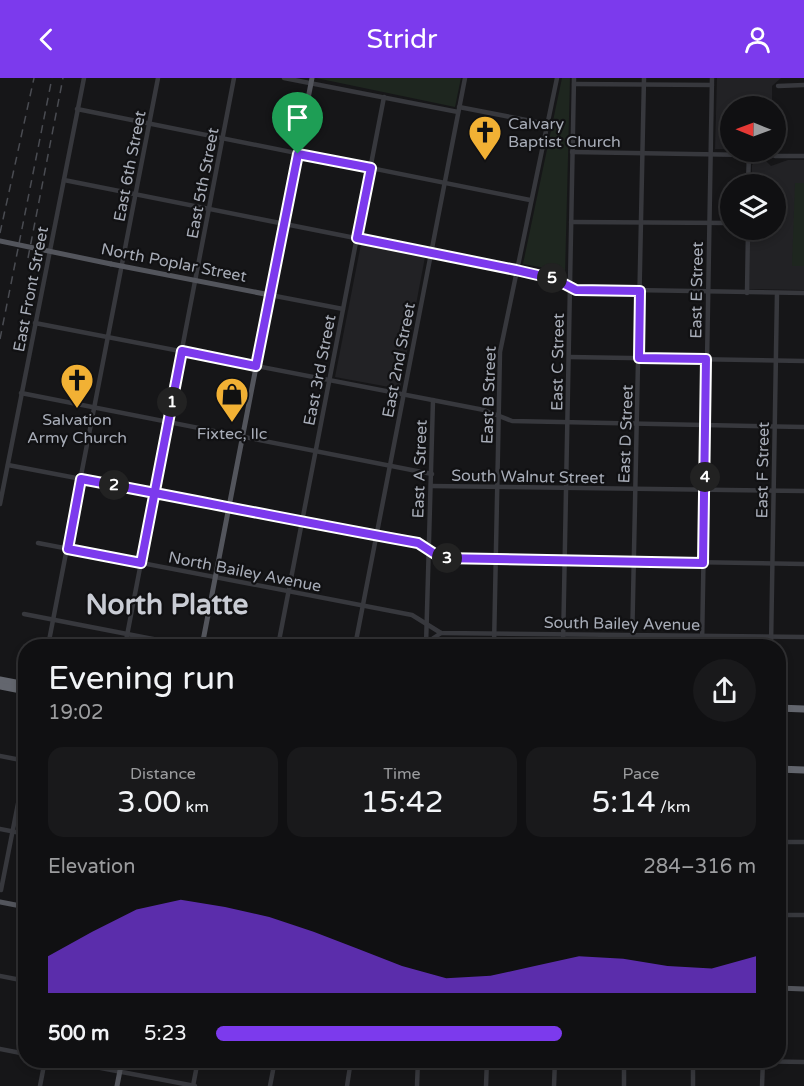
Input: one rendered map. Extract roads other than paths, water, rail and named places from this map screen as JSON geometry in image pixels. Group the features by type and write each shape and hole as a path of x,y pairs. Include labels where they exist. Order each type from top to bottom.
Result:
{"highway":[{"path":"0,680 18,683"},
{"path":"0,686 18,689"},
{"path":"786,708 804,708"},
{"path":"786,769 804,770"}],"main road":[{"path":"203,639 312,81"},
{"name":"North Poplar Street","path":"0,241 270,295"},
{"path":"0,902 18,905"},
{"path":"786,988 804,988"},
{"path":"117,1086 121,1068"}],"street":[{"name":"East Front Street","path":"0,504 84,78"},
{"name":"East 6th Street","path":"49,639 158,78"},
{"name":"East 5th Street","path":"127,639 234,78"},
{"path":"284,78 312,81 384,97 547,124"},
{"name":"East 2nd Street","path":"356,639 465,78"},
{"name":"East B Street","path":"494,639 500,352 557,78"},
{"name":"East D Street","path":"633,639 644,78"},
{"name":"East E Street","path":"702,636 712,78"},
{"path":"574,81 644,85 712,85"},
{"name":"East C Street","path":"563,639 574,81"},
{"path":"778,86 804,86"},
{"name":"East 3rd Street","path":"279,639 384,97"},
{"path":"78,109 530,200"},
{"path":"572,152 749,155 748,174"},
{"path":"786,156 804,156"},
{"path":"64,180 516,270 555,279 570,288 804,293"},
{"path":"571,222 720,223"},
{"path":"747,293 748,240"},
{"name":"East F Street","path":"771,637 777,293"},
{"name":"North Poplar Street","path":"270,295 343,309"},
{"path":"35,323 484,410 512,421 804,427"},
{"path":"569,357 804,361"},
{"path":"21,393 432,474"},
{"name":"East A Street","path":"426,639 433,400"},
{"path":"8,465 418,543 441,558 804,564"},
{"name":"South Walnut Street","path":"431,486 804,491"},
{"name":"North Bailey Avenue","path":"38,543 412,615 426,614"},
{"path":"24,614 153,639"},
{"name":"North Bailey Avenue","path":"412,615 427,626"},
{"name":"South Bailey Avenue","path":"427,626 441,633 804,637"},
{"path":"434,639 441,633"},
{"path":"0,756 18,760"},
{"path":"1,890 18,802"},
{"path":"0,829 18,833"},
{"path":"786,842 804,842"},
{"path":"786,915 804,915"},
{"path":"0,976 18,979"},
{"path":"0,1049 18,1052"},
{"path":"786,1062 804,1062"},
{"path":"40,1086 43,1068"},
{"path":"100,1068 194,1086 197,1068"},
{"path":"270,1086 273,1068"},
{"path":"346,1086 349,1068"},
{"path":"417,1086 418,1068"},
{"path":"486,1086 487,1068"},
{"path":"554,1086 555,1068"},
{"path":"624,1068 624,1086"},
{"path":"693,1068 693,1086"},
{"path":"762,1086 763,1068"}],"railway":[{"path":"0,233 34,78"},
{"path":"0,339 52,78"},
{"path":"28,258 63,78"}],"place":[{"name":"Calvary Baptist Church","path":"485,161"},
{"name":"Salvation Army Church","path":"77,409"},
{"name":"Fixtec, llc","path":"232,423"}],"district":[{"name":"North Platte","path":"167,604"}]}
